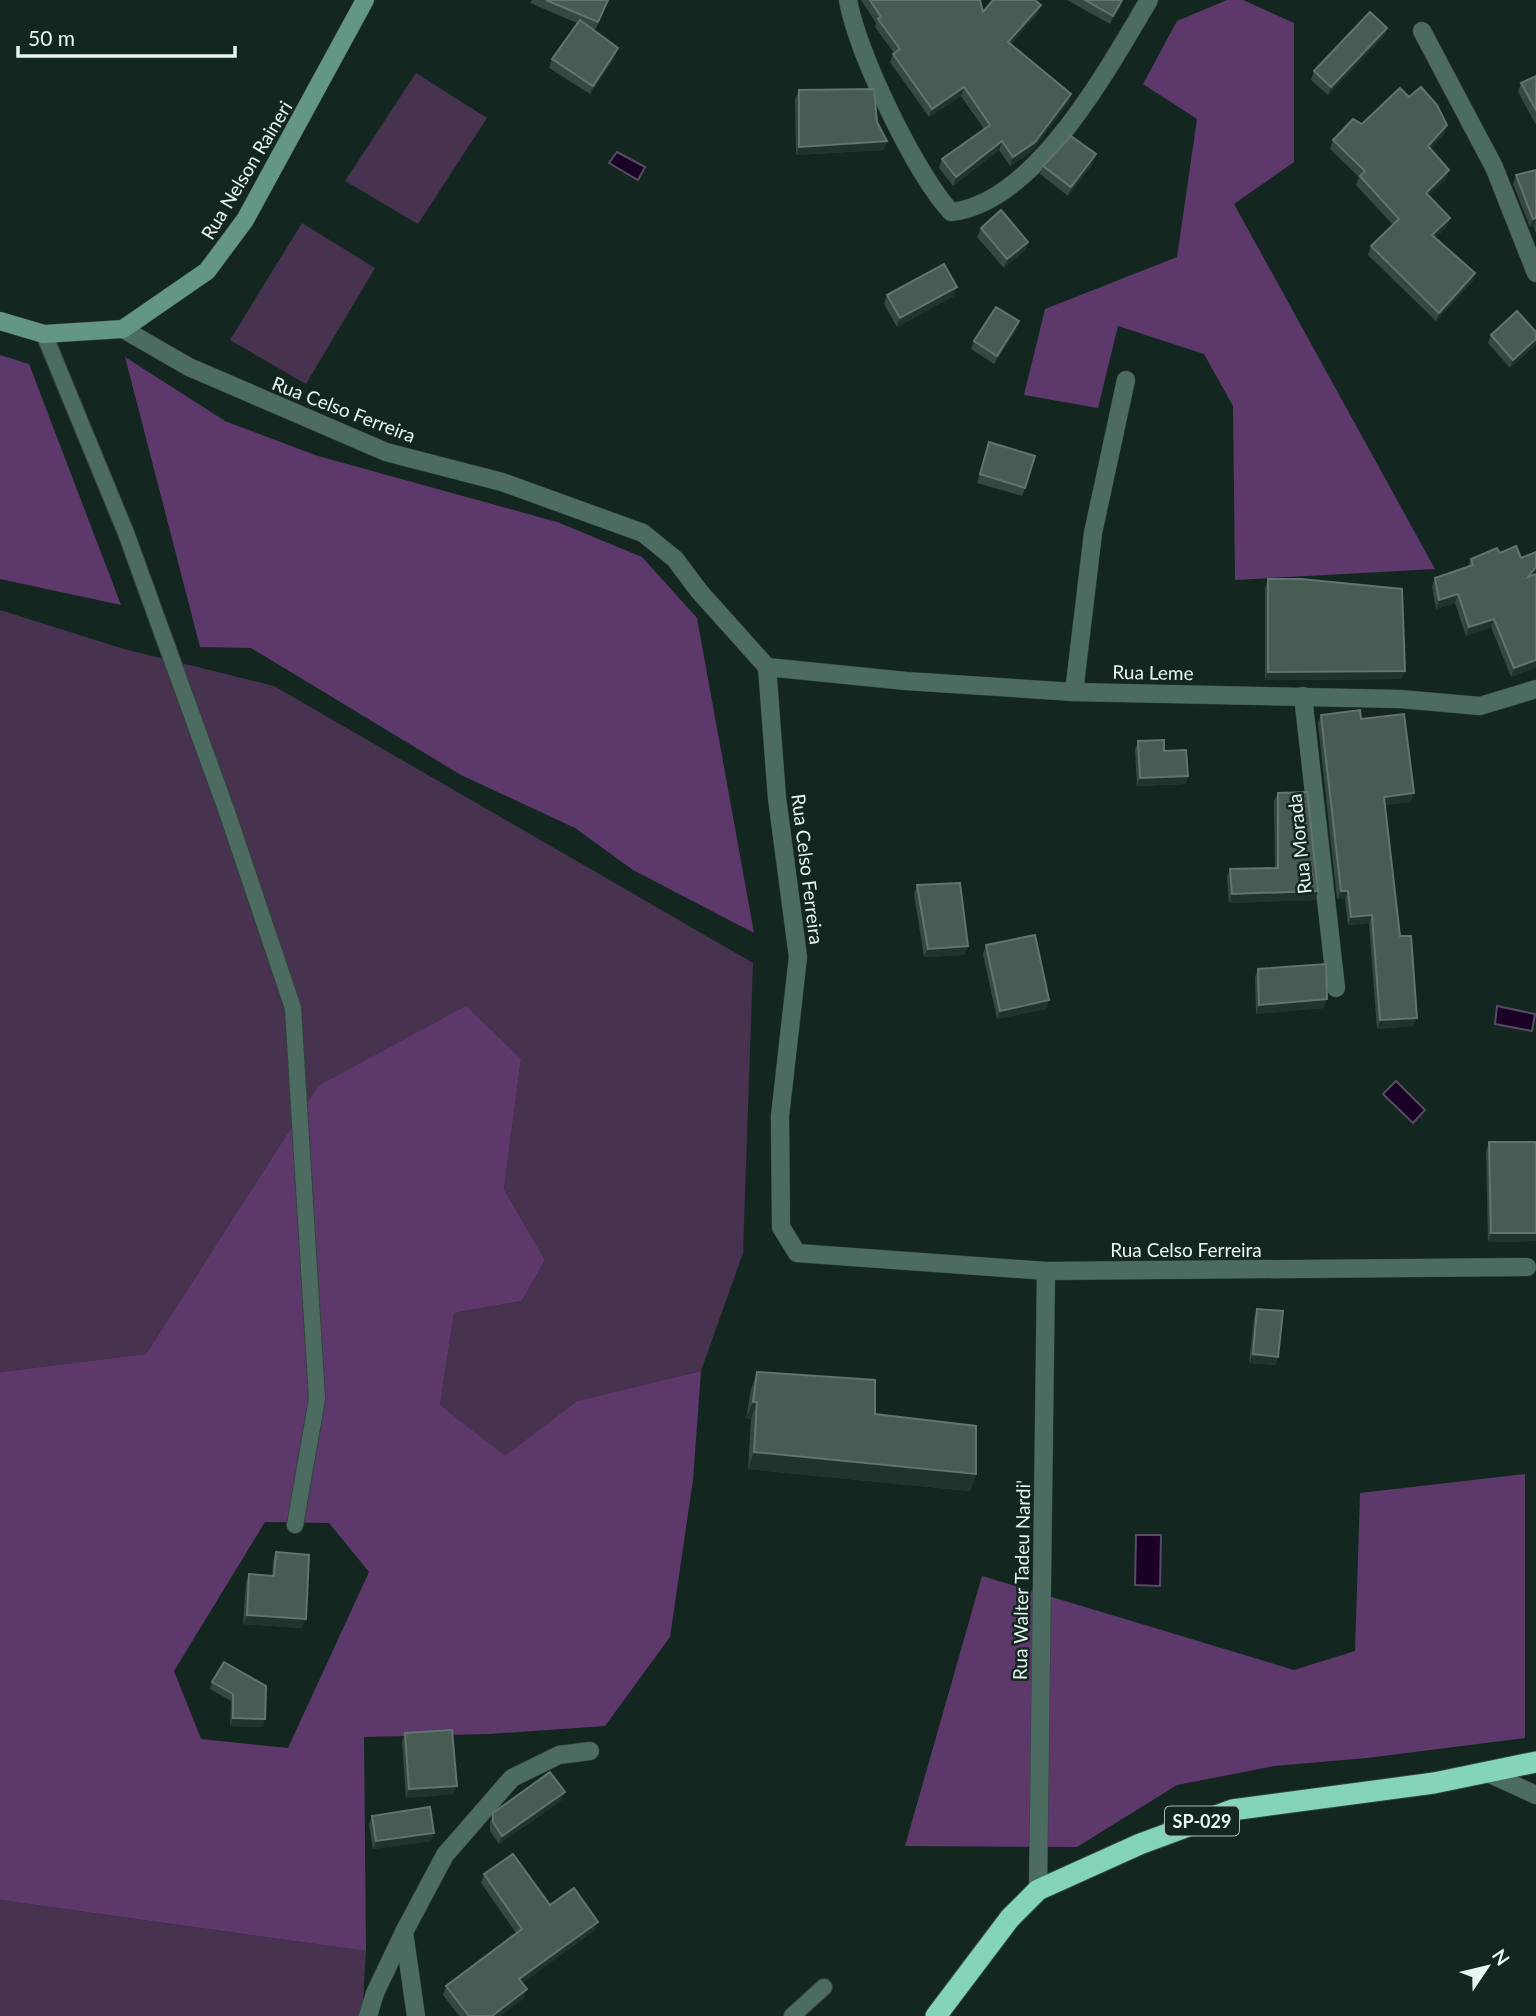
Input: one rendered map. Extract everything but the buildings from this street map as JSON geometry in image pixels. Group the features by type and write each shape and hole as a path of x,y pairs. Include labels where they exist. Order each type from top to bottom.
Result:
{"highway":[{"name":"SP-029","path":"936,2016 1010,1918 1038,1889 1140,1844 1232,1810 1490,1774 1536,1762"}],"main road":[{"name":"Rua Nelson Raineri","path":"123,329 207,271 245,220 366,0"},
{"path":"0,321 44,334 123,329"}],"street":[{"path":"848,0 851,20 885,100 934,194 951,212 971,210 1037,165 1087,97 1149,0"},
{"path":"1422,31 1494,167 1536,273"},
{"name":"Rua Celso Ferreira","path":"123,329 189,367 386,452 502,482 643,533 675,559 699,591 767,667 777,799 798,957 780,1116 781,1227 797,1253 1046,1271 1527,1267"},
{"path":"1074,692 1093,533 1126,380"},
{"name":"Rua Leme","path":"767,667 906,681 1074,692 1303,696 1479,706 1536,689"},
{"name":"Rua Morada","path":"1303,696 1336,988"},
{"name":"Rua Walter Tadeu Nardi'","path":"1038,1889 1046,1271"},
{"path":"368,2016 374,1993 445,1855 512,1778 559,1755 590,1751"},
{"path":"1490,1774 1536,1796"},
{"path":"404,1932 416,2016"}],"lane":[{"path":"44,334 126,533 227,812 293,1008 317,1399 295,1525"},
{"path":"792,2016 824,1987"}],"shaded area":[{"path":"1227,0 1243,0 1294,23 1294,162 1234,204 1435,569 1235,580 1233,406 1204,354 1118,326 1098,408 1024,395 1045,309 1177,257 1197,119 1143,84 1177,21"},
{"path":"416,73 487,118 418,224 345,181"},
{"path":"617,152 645,167 638,180 609,163"},
{"path":"302,223 375,268 306,384 230,340"},
{"path":"0,355 29,364 121,605 0,579"},
{"path":"125,357 225,421 318,456 557,522 642,557 697,618 754,933 633,870 575,828 461,775 251,648 200,647"},
{"path":"0,610 124,649 274,686 753,963 743,1253 701,1371 577,1401 505,1457 440,1405 454,1313 522,1301 545,1260 504,1189 521,1059 318,1086 146,1354 0,1372"},
{"path":"466,1006 521,1059 504,1189 545,1260 522,1301 454,1313 440,1405 505,1456 577,1401 701,1371 693,1480 670,1637 605,1726 488,1734 364,1737 366,1951 0,1900 0,1372 146,1354 318,1086","holes":["265,1522 329,1523 369,1572 288,1748 201,1739 174,1671"]},
{"path":"1497,1006 1535,1014 1532,1031 1495,1024"},
{"path":"1396,1081 1425,1110 1413,1123 1383,1094"},
{"path":"1525,1474 1525,1738 1367,1758 1274,1766 1177,1785 1077,1847 905,1846 982,1576 1294,1670 1355,1651 1360,1493"},
{"path":"1136,1535 1161,1535 1160,1586 1135,1585"},
{"path":"0,1900 366,1951 362,2016 0,2016"}]}
